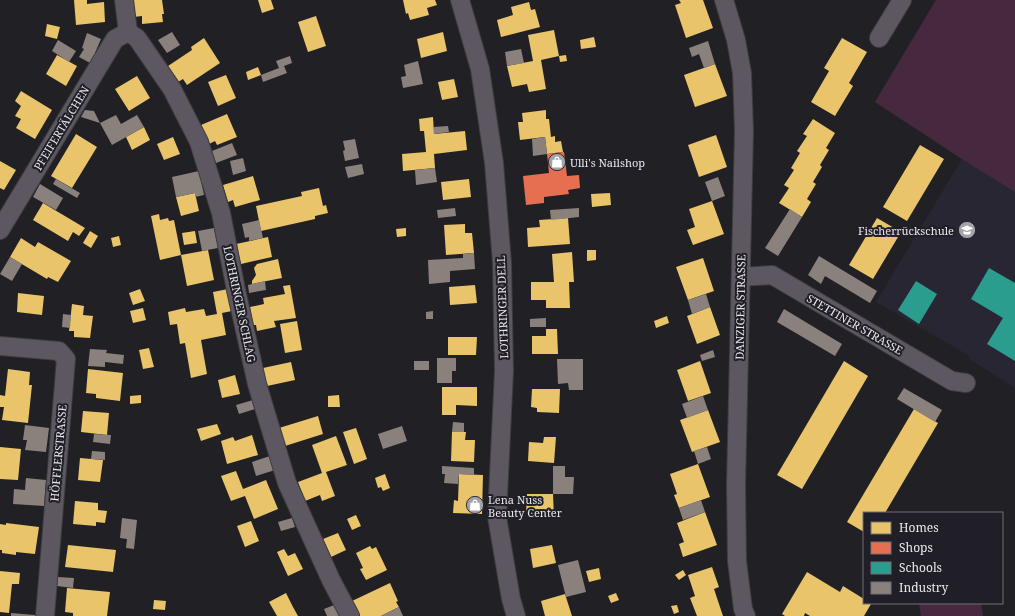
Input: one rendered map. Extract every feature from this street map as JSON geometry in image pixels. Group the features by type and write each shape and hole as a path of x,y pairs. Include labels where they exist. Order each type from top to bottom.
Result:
{"street":[{"path":"124,0 128,32"},
{"name":"LOTHRINGER DELL","path":"460,0 480,69 494,163 502,262 504,371 497,517 511,600 516,616"},
{"name":"DANZIGER STRASSE","path":"724,0 736,40 742,73 744,131 736,478 737,561 746,616"},
{"path":"879,38 902,0"},
{"name":"PFEIFERTÄLCHEN","path":"0,230 115,39 128,32"},
{"name":"LOTHRINGER SCHLAG","path":"128,32 137,38 172,89 199,142 221,213 257,384 287,483 331,580 350,616"},
{"name":"STETTINER STRASSE","path":"741,277 772,275 952,381 966,383"},
{"name":"HÖFFLERSTRASSE","path":"0,346 59,352 66,359 45,616"}],"shaded area":[{"name":"Fischerrückschule","path":"936,0 1015,0 1015,388 971,360 968,355 876,302 962,159 875,102"},
{"path":"936,0 1015,0 1015,192 875,102"},
{"path":"919,604 981,604 983,616 921,616"}],"building: Homes":[{"path":"74,0 87,0 87,4 104,2 105,22 76,25"},
{"path":"132,0 162,0 164,14 162,14 163,22 142,24 142,16 134,17"},
{"path":"258,0 271,0 274,9 262,13"},
{"path":"403,0 435,0 437,5 427,8 429,15 410,20 408,13 406,14"},
{"path":"679,0 703,0 713,28 686,38 675,5 681,3"},
{"path":"529,2 531,10 535,9 540,27 501,37 497,20 513,15 511,7"},
{"path":"316,16 326,46 308,52 298,22"},
{"path":"47,24 60,27 57,39 45,36"},
{"path":"554,30 559,56 541,60 546,89 529,92 527,84 512,87 507,66 533,61 528,35"},
{"path":"443,32 447,51 421,58 417,39"},
{"path":"594,37 596,47 581,49 580,40"},
{"path":"204,38 220,63 187,85 183,79 178,82 168,66 192,50 191,47"},
{"path":"842,38 867,52 849,83 853,86 835,116 811,102 829,71 824,68"},
{"path":"57,55 77,66 66,86 46,74"},
{"path":"566,55 567,61 560,62 559,56"},
{"path":"715,64 727,96 695,107 684,75"},
{"path":"258,67 261,75 248,80 246,72"},
{"path":"226,75 236,98 218,106 208,82"},
{"path":"137,76 150,98 129,111 115,89"},
{"path":"454,79 458,97 442,100 438,82"},
{"path":"21,91 52,110 35,139 16,128 21,119 15,116 21,106 15,101"},
{"path":"546,110 546,119 549,119 551,137 555,136 555,142 561,141 563,152 547,154 545,137 520,140 518,122 523,122 522,113"},
{"path":"227,114 237,137 217,145 215,141 209,144 201,125"},
{"path":"433,117 434,134 465,131 467,150 434,154 435,168 403,171 402,154 426,152 424,131 420,131 419,119"},
{"path":"813,119 835,133 826,148 829,150 820,165 822,167 813,182 816,184 807,199 811,202 802,217 779,203 789,188 784,185 794,170 791,168 800,153 797,151 807,136 803,134"},
{"path":"144,127 150,140 132,150 126,137"},
{"path":"76,134 97,147 72,188 51,176"},
{"path":"716,135 727,167 699,177 688,145"},
{"path":"173,137 180,154 164,160 157,144"},
{"path":"920,145 944,159 907,221 883,207"},
{"path":"0,161 16,170 4,190 0,188"},
{"path":"253,176 260,200 235,207 233,200 228,202 223,185"},
{"path":"469,179 471,197 443,200 441,182"},
{"path":"319,188 323,206 326,205 328,213 315,216 315,219 261,231 256,206 302,196 301,192"},
{"path":"195,193 199,211 181,216 176,197"},
{"path":"610,193 611,205 592,207 591,194"},
{"path":"712,201 724,234 693,245 687,230 695,227 689,209"},
{"path":"43,203 85,228 79,236 73,232 68,241 33,220"},
{"path":"159,214 160,220 168,218 169,221 174,220 181,255 160,260 151,216"},
{"path":"568,218 570,244 528,247 527,228 540,227 539,220"},
{"path":"877,218 901,232 873,279 849,265"},
{"path":"465,224 465,233 472,233 474,253 446,255 444,225"},
{"path":"406,228 406,236 397,237 396,229"},
{"path":"90,231 98,236 91,248 83,243"},
{"path":"195,231 197,243 184,245 182,233"},
{"path":"119,236 121,245 113,247 111,238"},
{"path":"268,237 272,257 241,264 236,244"},
{"path":"21,238 35,247 38,242 71,261 58,282 48,277 47,279 10,257"},
{"path":"208,250 214,280 187,286 181,255"},
{"path":"587,250 596,250 596,260 587,261"},
{"path":"572,252 574,282 569,282 570,308 546,308 546,300 531,300 531,282 554,282 552,254"},
{"path":"703,258 714,291 688,300 676,267"},
{"path":"278,259 282,278 252,284 252,281 256,275 254,268 257,264"},
{"path":"290,285 296,318 274,321 276,327 257,331 256,325 253,325 250,307 264,304 263,298 285,294 283,286"},
{"path":"475,285 477,303 450,305 449,287"},
{"path":"140,289 145,301 133,305 129,293"},
{"path":"228,289 232,311 222,313 226,335 201,340 207,374 191,378 185,343 180,344 177,324 170,325 168,312 185,308 186,312 204,309 206,316 217,314 213,292"},
{"path":"18,293 44,296 42,315 17,312"},
{"path":"72,304 84,306 83,315 93,316 90,338 74,337 74,331 69,331"},
{"path":"710,307 720,335 697,344 687,316"},
{"path":"143,308 146,320 133,323 130,311"},
{"path":"667,316 669,323 656,328 654,321"},
{"path":"297,321 302,350 285,353 280,324"},
{"path":"546,329 557,329 558,354 532,354 532,336 546,336"},
{"path":"448,337 477,337 476,355 448,355"},
{"path":"149,348 154,367 143,369 139,350"},
{"path":"700,361 711,393 688,401 677,370"},
{"path":"844,361 868,376 802,489 777,475"},
{"path":"291,362 295,380 267,386 263,368"},
{"path":"8,369 30,372 29,385 32,385 28,423 2,420 4,407 0,407 0,395 5,396"},
{"path":"88,369 123,373 120,401 96,398 96,394 86,393"},
{"path":"235,375 240,394 222,398 218,380"},
{"path":"442,387 477,387 477,406 456,405 456,415 442,415"},
{"path":"532,389 560,389 559,413 537,412 537,408 531,407"},
{"path":"141,395 141,403 130,404 130,396"},
{"path":"339,395 340,407 328,407 328,396"},
{"path":"914,409 938,423 886,512 863,512 863,531 847,522"},
{"path":"708,410 720,442 692,452 680,420"},
{"path":"83,411 109,413 107,435 81,432"},
{"path":"318,416 323,434 285,446 279,428"},
{"path":"217,424 221,434 201,441 197,429"},
{"path":"356,428 367,459 354,464 343,432"},
{"path":"452,432 466,432 465,440 475,440 474,462 451,461"},
{"path":"252,435 258,455 227,464 221,441 233,437 235,441"},
{"path":"336,436 347,465 326,472 335,496 322,501 320,495 305,501 298,482 322,473 312,445"},
{"path":"544,437 556,437 554,463 528,461 529,442 543,443"},
{"path":"0,447 21,449 18,480 0,479"},
{"path":"80,458 103,460 100,482 78,480"},
{"path":"698,464 710,497 679,508 674,495 677,494 670,474"},
{"path":"236,471 243,489 266,480 278,509 254,519 245,496 231,501 221,476"},
{"path":"385,474 390,488 383,491 381,487 378,488 375,478"},
{"path":"459,474 483,475 482,514 453,513 454,500 458,501"},
{"path":"527,494 553,494 554,517 542,517 542,514 526,514"},
{"path":"75,501 98,503 98,510 107,511 105,523 96,522 96,526 73,524"},
{"path":"705,512 717,545 683,557 679,544 684,542 677,523"},
{"path":"356,515 361,526 352,530 347,519"},
{"path":"251,521 259,541 245,547 237,526"},
{"path":"6,523 39,527 35,554 16,552 16,555 2,553 2,550 0,550 0,524 6,525"},
{"path":"338,533 346,550 331,557 323,539"},
{"path":"68,545 116,550 113,572 65,567"},
{"path":"552,545 556,563 533,568 530,549"},
{"path":"370,546 372,549 376,547 387,570 366,580 360,569 363,568 356,553"},
{"path":"284,549 288,556 295,553 303,569 288,576 277,552"},
{"path":"712,567 719,587 714,589 723,616 697,616 690,598 695,596 688,575"},
{"path":"599,568 601,579 589,582 586,571"},
{"path":"683,570 686,575 679,580 675,575"},
{"path":"0,571 20,573 19,584 12,584 9,613 0,612"},
{"path":"807,572 840,592 843,586 863,598 863,604 871,604 864,616 810,616 805,613 804,616 785,616 782,614"},
{"path":"390,583 399,607 381,616 360,616 352,601"},
{"path":"67,588 110,592 107,616 73,616 73,613 65,612"},
{"path":"286,593 298,616 277,616 269,602"},
{"path":"616,593 619,600 611,603 608,596"},
{"path":"565,594 572,616 545,616 541,601"},
{"path":"154,600 166,601 165,610 153,609"},
{"path":"677,605 679,612 674,614 671,606"}],"building: Shops":[{"path":"564,152 567,176 579,175 580,188 568,190 569,194 544,197 544,203 526,205 523,176 549,173 547,154"}],"building: Schools":[{"path":"989,268 1015,283 1015,361 987,344 1003,318 971,299"},
{"path":"916,281 937,294 919,324 898,310"}],"building: Industry":[{"path":"172,32 180,45 167,53 158,40"},
{"path":"87,33 101,39 95,53 97,54 92,64 79,57 84,49 82,48"},
{"path":"58,40 76,51 69,62 52,51"},
{"path":"708,41 715,64 704,68 699,54 692,57 689,48"},
{"path":"521,49 524,63 507,66 505,52"},
{"path":"290,56 292,63 284,66 287,73 263,82 261,75 279,68 276,61"},
{"path":"418,61 423,84 403,88 401,77 406,76 404,65"},
{"path":"85,110 94,111 100,123 81,117"},
{"path":"116,115 121,124 137,115 144,127 112,145 100,123"},
{"path":"448,126 449,132 434,134 434,127"},
{"path":"545,137 547,154 533,156 532,139"},
{"path":"355,139 359,158 345,161 343,141"},
{"path":"232,143 237,155 216,163 212,151"},
{"path":"243,158 246,171 233,175 230,161"},
{"path":"362,164 364,174 348,178 345,167"},
{"path":"435,168 437,182 416,185 415,170"},
{"path":"199,171 204,195 195,197 195,193 176,197 172,177"},
{"path":"718,177 725,196 712,201 705,182"},
{"path":"56,179 80,193 77,198 53,184"},
{"path":"40,184 63,198 56,210 33,197"},
{"path":"455,208 456,216 438,218 437,210"},
{"path":"579,208 579,217 551,220 550,210"},
{"path":"790,209 802,217 778,256 765,248"},
{"path":"259,220 263,238 249,241 249,237 245,238 242,224"},
{"path":"214,228 218,248 202,251 198,231"},
{"path":"474,253 475,269 450,271 450,282 429,284 428,260 463,258 463,254"},
{"path":"819,256 877,291 870,303 825,276 821,284 808,275"},
{"path":"10,257 22,264 12,281 0,274"},
{"path":"265,281 266,290 249,293 248,285"},
{"path":"706,294 710,307 692,314 688,300"},
{"path":"784,309 842,344 835,356 777,322"},
{"path":"433,311 433,319 426,319 426,312"},
{"path":"63,314 71,315 70,328 62,327"},
{"path":"546,318 546,327 530,327 530,319"},
{"path":"90,349 107,350 106,353 124,355 123,364 105,362 105,367 88,366"},
{"path":"713,350 715,357 702,361 700,355"},
{"path":"437,358 456,358 456,371 452,371 452,383 437,383"},
{"path":"557,359 583,359 583,390 569,390 568,383 558,384"},
{"path":"414,361 429,361 429,370 414,370"},
{"path":"904,388 942,410 935,422 897,399"},
{"path":"703,396 708,410 687,418 682,404"},
{"path":"253,400 255,409 239,414 236,405"},
{"path":"453,422 464,423 464,432 452,432"},
{"path":"25,425 49,428 46,452 25,450 27,440 23,440"},
{"path":"402,426 407,441 383,449 378,434"},
{"path":"94,434 111,435 110,444 93,442"},
{"path":"707,447 711,459 698,464 694,451"},
{"path":"92,451 105,452 105,460 91,459"},
{"path":"270,456 275,470 256,476 252,462"},
{"path":"442,466 474,468 474,475 459,474 458,484 444,483 445,474 442,474"},
{"path":"553,466 565,466 565,477 574,477 573,494 553,494"},
{"path":"26,478 46,480 44,506 13,504 14,489 25,490"},
{"path":"701,500 705,512 683,520 679,508"},
{"path":"122,518 137,520 134,549 126,548 127,539 120,538"},
{"path":"292,518 295,527 281,531 278,522"},
{"path":"578,560 586,592 566,597 558,565"},
{"path":"58,577 74,578 73,588 57,586"},
{"path":"334,605 339,616 327,616 324,609"},
{"path":"399,607 403,616 381,616"},
{"path":"11,613 35,615 35,616 11,616"}],"place":[{"name":"Ulli's Nailshop","path":"557,162"},
{"name":"Fischerrückschule","path":"967,230"},
{"name":"Lena Nuss Beauty Center","path":"475,505"}]}
